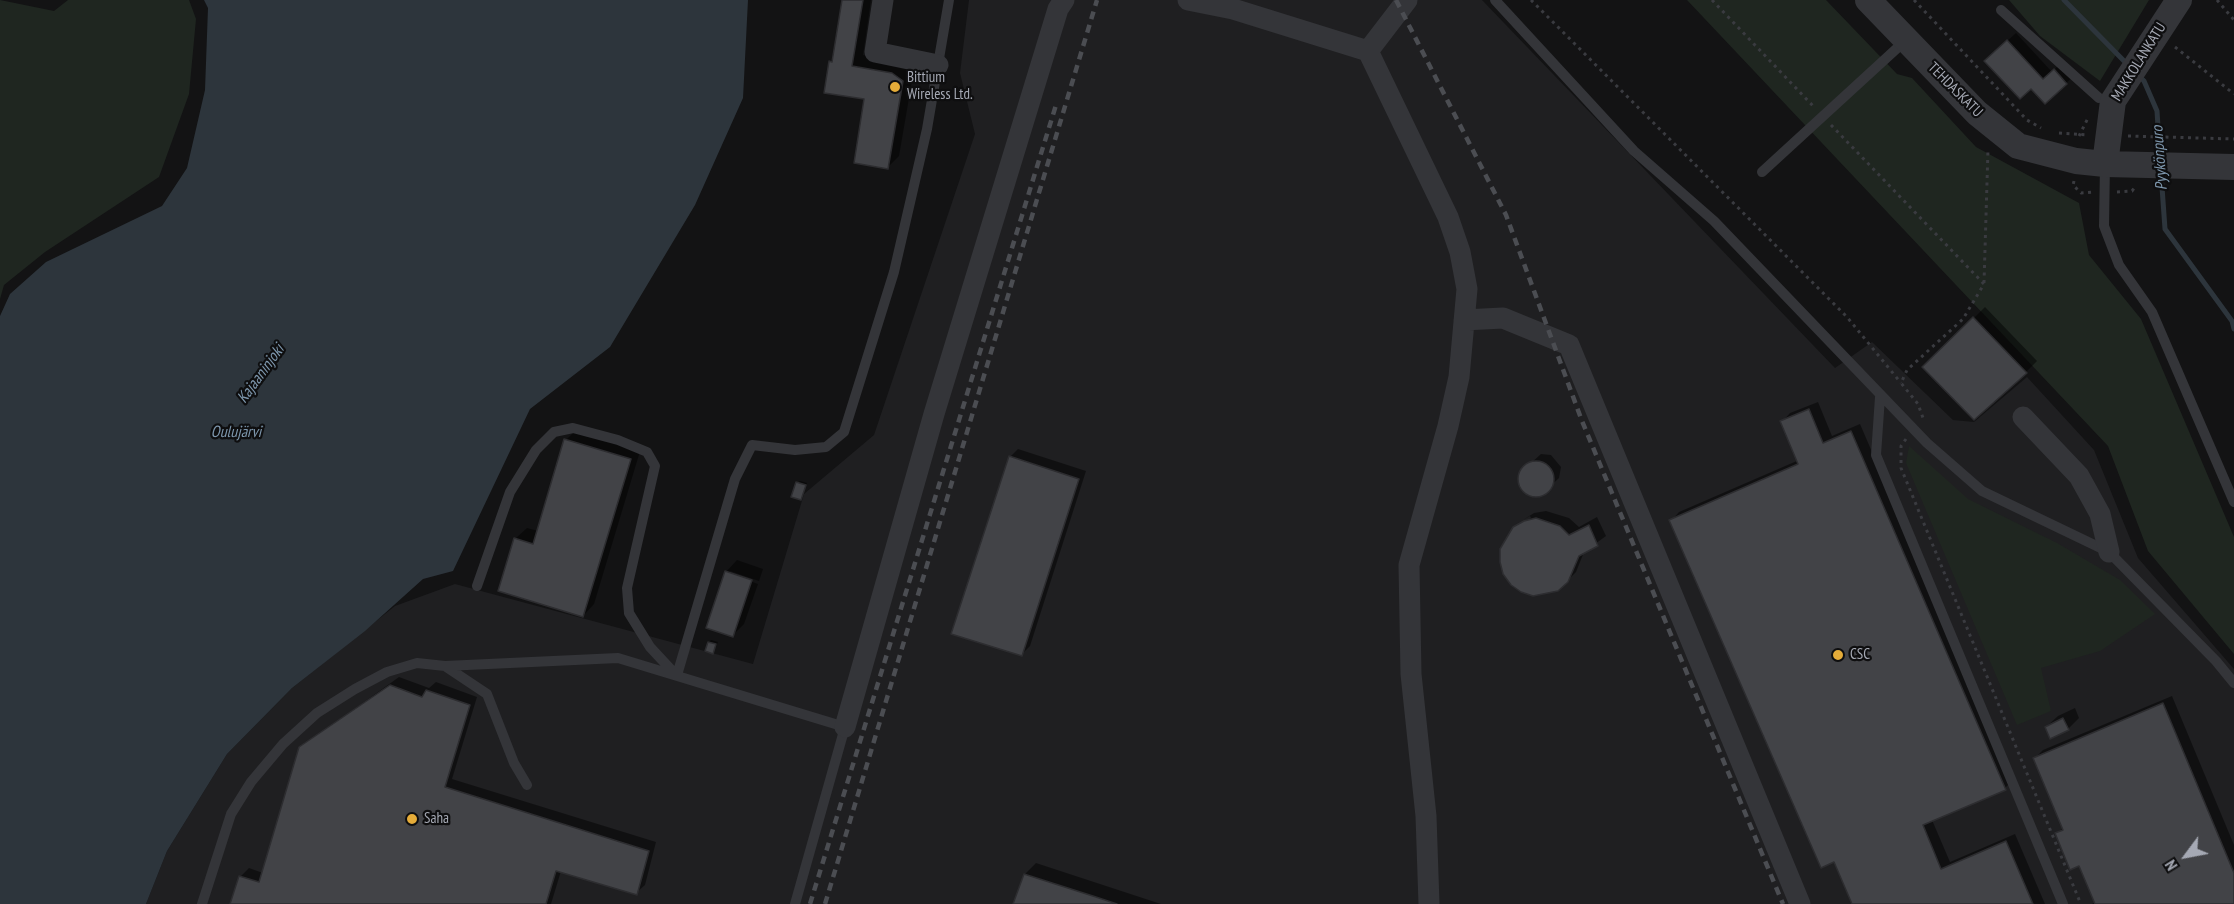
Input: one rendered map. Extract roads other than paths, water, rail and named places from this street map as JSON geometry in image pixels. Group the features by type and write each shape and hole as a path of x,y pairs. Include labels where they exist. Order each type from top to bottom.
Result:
{"street":[{"path":"883,0 875,52 938,64"},
{"path":"845,727 934,414 1058,9 1064,0"},
{"path":"1188,0 1233,9 1368,51 1448,217 1460,252 1467,289 1459,376 1448,426 1409,565 1411,674 1426,816 1429,904"},
{"path":"1368,51 1407,0"},
{"name":"TEHDASKATU","path":"1868,0 1977,113 2018,146 2056,145 2105,164 2219,164 2234,167"},
{"name":"MAKKOLANKATU","path":"2105,164 2113,101 2179,0"},
{"path":"1464,320 1503,318 1569,345 1800,904"},
{"path":"2023,417 2079,476 2100,514 2109,552"}],"lane":[{"path":"677,675 735,479 752,445 795,450 826,447 844,432 894,272 938,64 949,0"},
{"path":"1495,0 1634,151 1714,221 1880,397 1927,443 1982,491 2109,552 2216,661 2234,683"},
{"path":"2001,10 2099,98"},
{"path":"1762,172 1906,40"},
{"path":"2105,164 2104,226 2119,265 2152,312 2234,502"},
{"path":"1880,397 1876,455 2063,904"},
{"path":"477,586 510,492 536,450 554,432 573,428 618,440 647,452 655,466 627,588 629,613 650,647 677,675"},
{"path":"202,904 231,814 251,782 283,744 317,714 387,672 417,663 445,666 618,658 845,727 795,904"},
{"path":"445,666 487,693 514,763 527,785"}],"water":[{"name":"Oulujärvi","path":"204,0 748,0 743,98 695,205 610,347 530,409 453,571 423,579 365,631 292,688 227,754 167,851 146,904 0,904 0,316 10,294 46,262 162,206 187,168 205,90 208,8"}],"waterway":[{"name":"Pyykönpuro","path":"2064,0 2128,65"},
{"name":"Pyykönpuro","path":"2139,76 2144,81 2157,111 2160,158"},
{"name":"Pyykönpuro","path":"2161,173 2165,229 2232,321 2234,329"}],"railway":[{"path":"825,904 1097,0"},
{"path":"1396,0 1506,215 1582,421 1783,904"},
{"path":"810,904 1056,105"}],"place":[{"name":"Bittium Wireless Ltd.","path":"895,87"},
{"name":"CSC","path":"1838,655"},
{"name":"Saha","path":"412,819"}],"water label":[{"name":"Kajaaninjoki","path":"261,374"}]}
